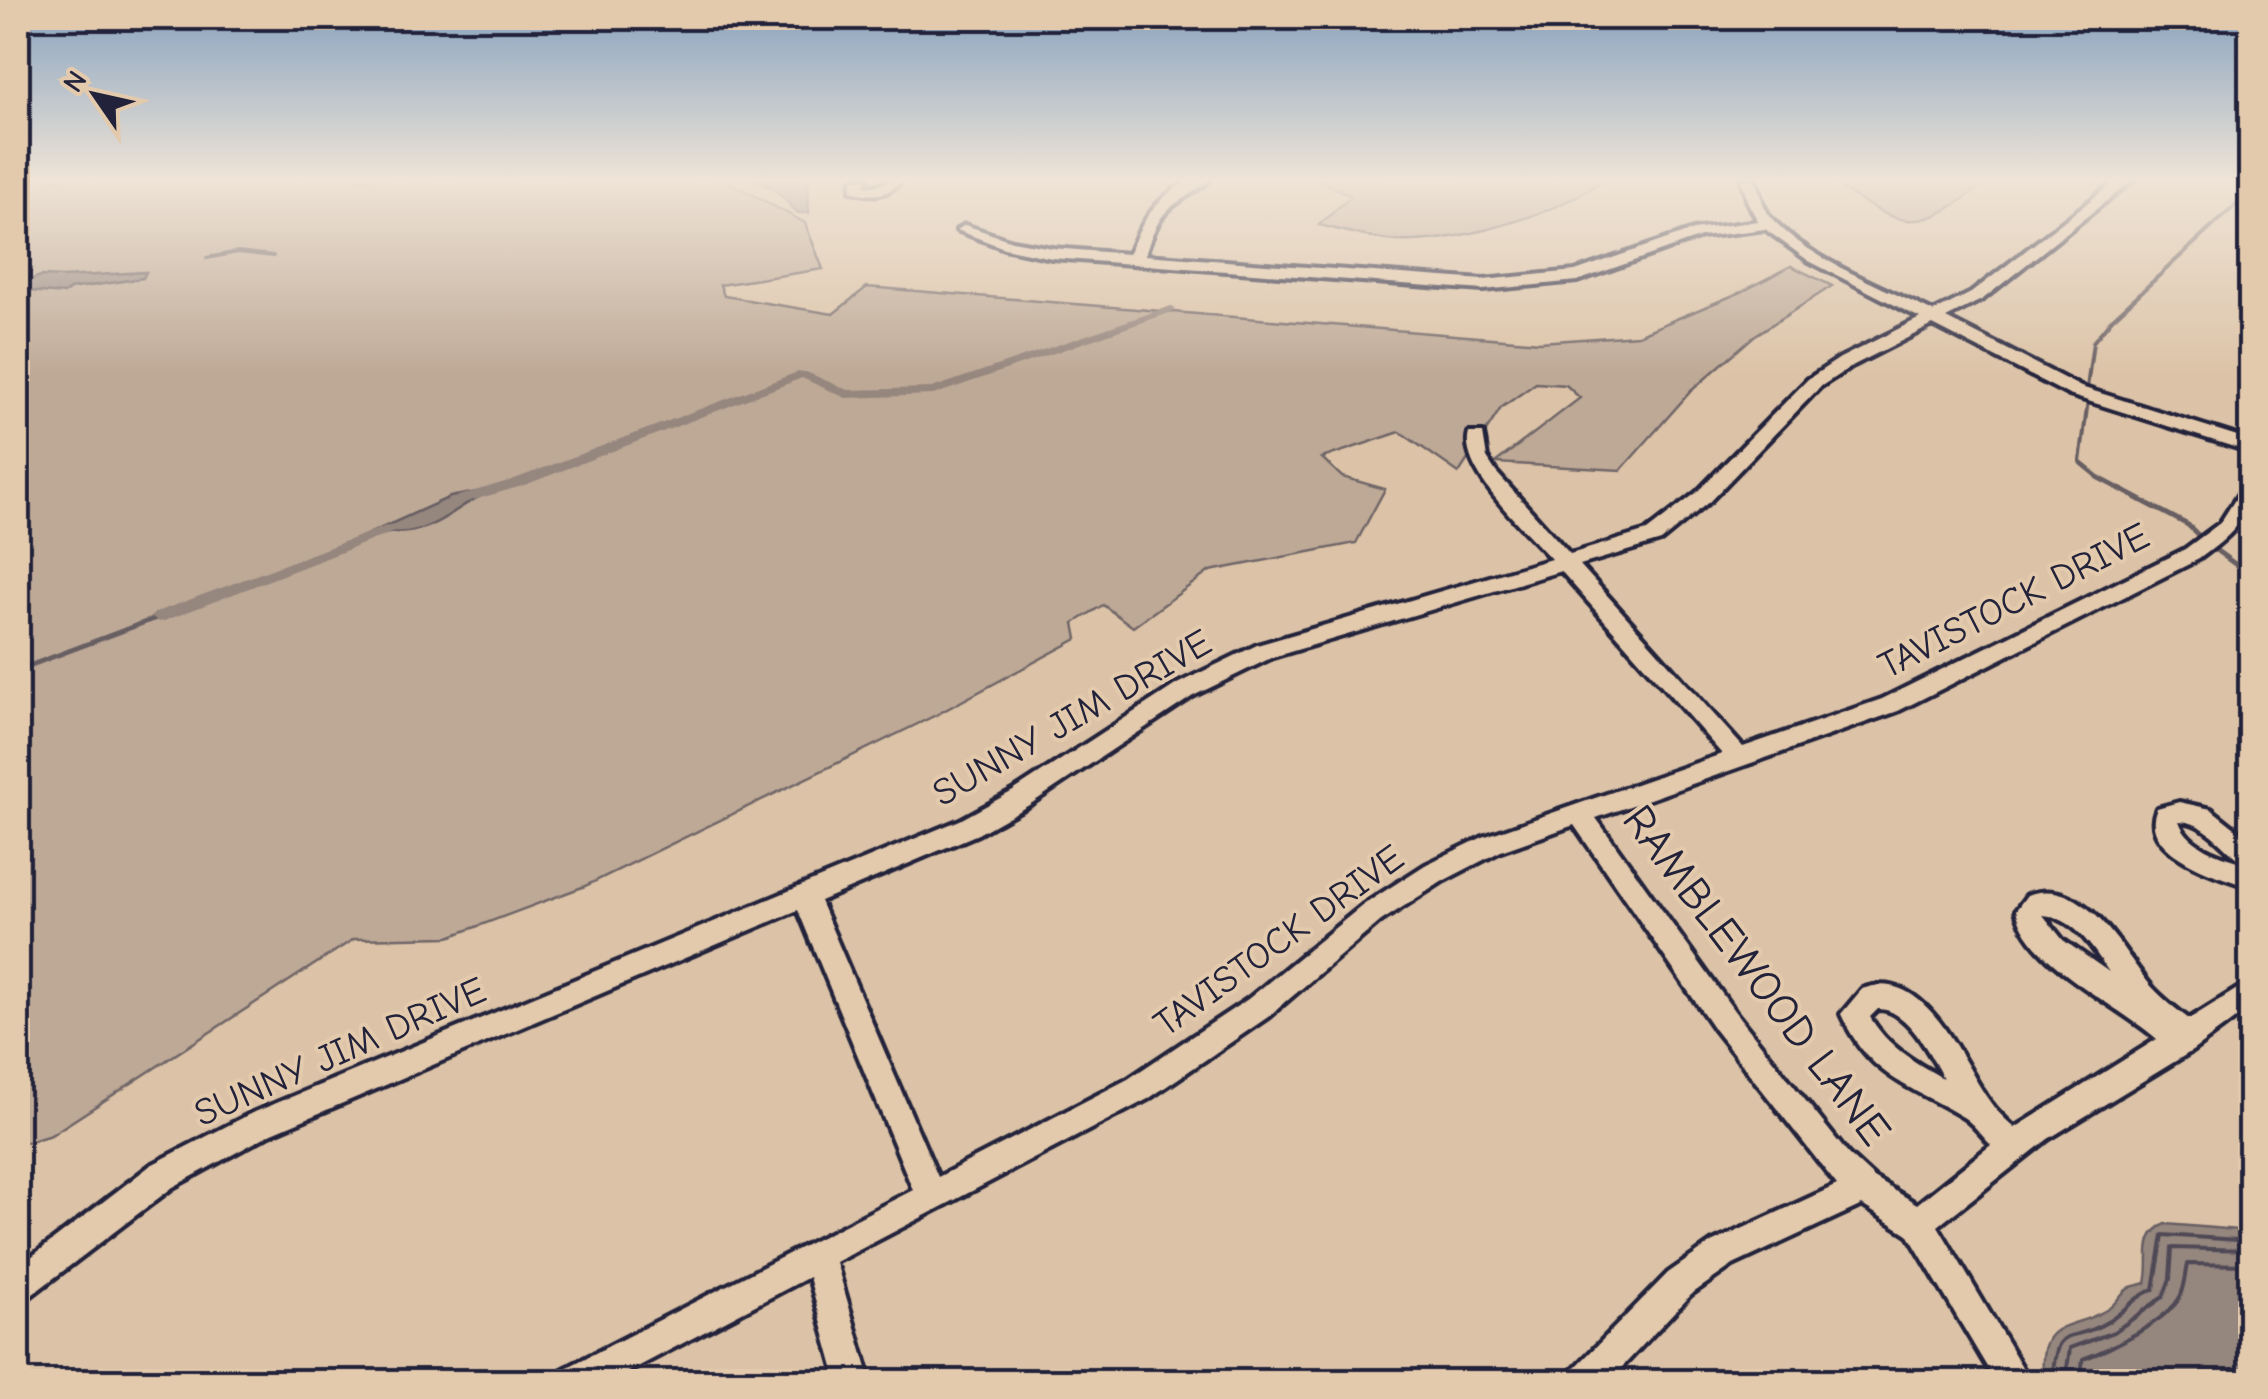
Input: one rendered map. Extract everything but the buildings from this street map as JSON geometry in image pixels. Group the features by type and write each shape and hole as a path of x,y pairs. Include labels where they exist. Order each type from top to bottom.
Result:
{"street":[{"path":"1010,244 1028,250 1135,260 1496,284 1577,276 1669,244"},
{"path":"1135,260 1140,244"},
{"path":"1794,244 2075,391 2250,446"},
{"name":"SUNNY JIM DRIVE","path":"18,1286 162,1176 260,1124 969,827 1021,798 1185,690 1265,650 1344,624 1568,563 1666,529 1703,498 1814,383 1846,362 1934,320 2006,276 2046,244"},
{"path":"1476,437 1482,467 1740,759"},
{"name":"TAVISTOCK DRIVE","path":"574,1382 930,1194 1086,1117 1184,1060 1258,1008 1372,912 1434,873 1492,844 1890,705 2192,554 2227,528 2250,492"},
{"path":"2250,855 2205,816 2180,810 2166,816 2168,830 2185,848 2250,876"},
{"name":"RAMBLEWOOD LANE","path":"1580,816 1725,1021 1837,1164 1862,1189 1919,1223"},
{"path":"805,896 930,1194"},
{"path":"2036,903 2058,904 2081,916 2143,996 2186,1039 2050,945 2030,918 2036,903"},
{"path":"2015,1382 1919,1223 1950,1192 2012,1145 2094,1091 2186,1039 2250,993"},
{"path":"1977,1109 2012,1145"},
{"path":"1585,1382 1642,1319 1700,1270 1765,1232 1862,1189"},
{"path":"818,1254 855,1382"}],"shaded area":[{"path":"18,244 813,244 823,269 720,285 724,296 833,314 867,287 1540,342 1638,335 1741,292 1791,266 1832,286 1754,336 1691,391 1621,470 1495,463 1580,398 1566,385 1536,383 1501,408 1459,473 1400,432 1322,458 1342,477 1385,489 1356,543 1210,571 1133,627 1103,605 1074,623 1077,639 936,715 585,886 449,937 354,939 51,1135 18,1145"}],"water":[{"path":"146,272 143,278 70,289 64,294 30,291 24,282 41,276"},
{"path":"482,491 483,495 426,527 369,539 366,535 450,497"},
{"path":"2250,1221 2250,1381 2044,1381 2045,1346 2051,1336 2108,1309 2128,1289 2146,1283 2149,1241 2158,1229 2166,1224 2238,1230"}],"waterway":[{"path":"2087,388 2093,342 2112,319 2193,244"},
{"path":"207,258 238,252 273,256"},
{"path":"463,499 517,483 802,374 846,394 933,391 1171,309"},
{"path":"2088,400 2080,462 2101,479"},
{"path":"2097,477 2101,479"},
{"path":"2101,479 2188,525 2199,536"},
{"path":"159,617 386,530"},
{"path":"2217,551 2250,575"},
{"path":"18,670 159,617"}]}
